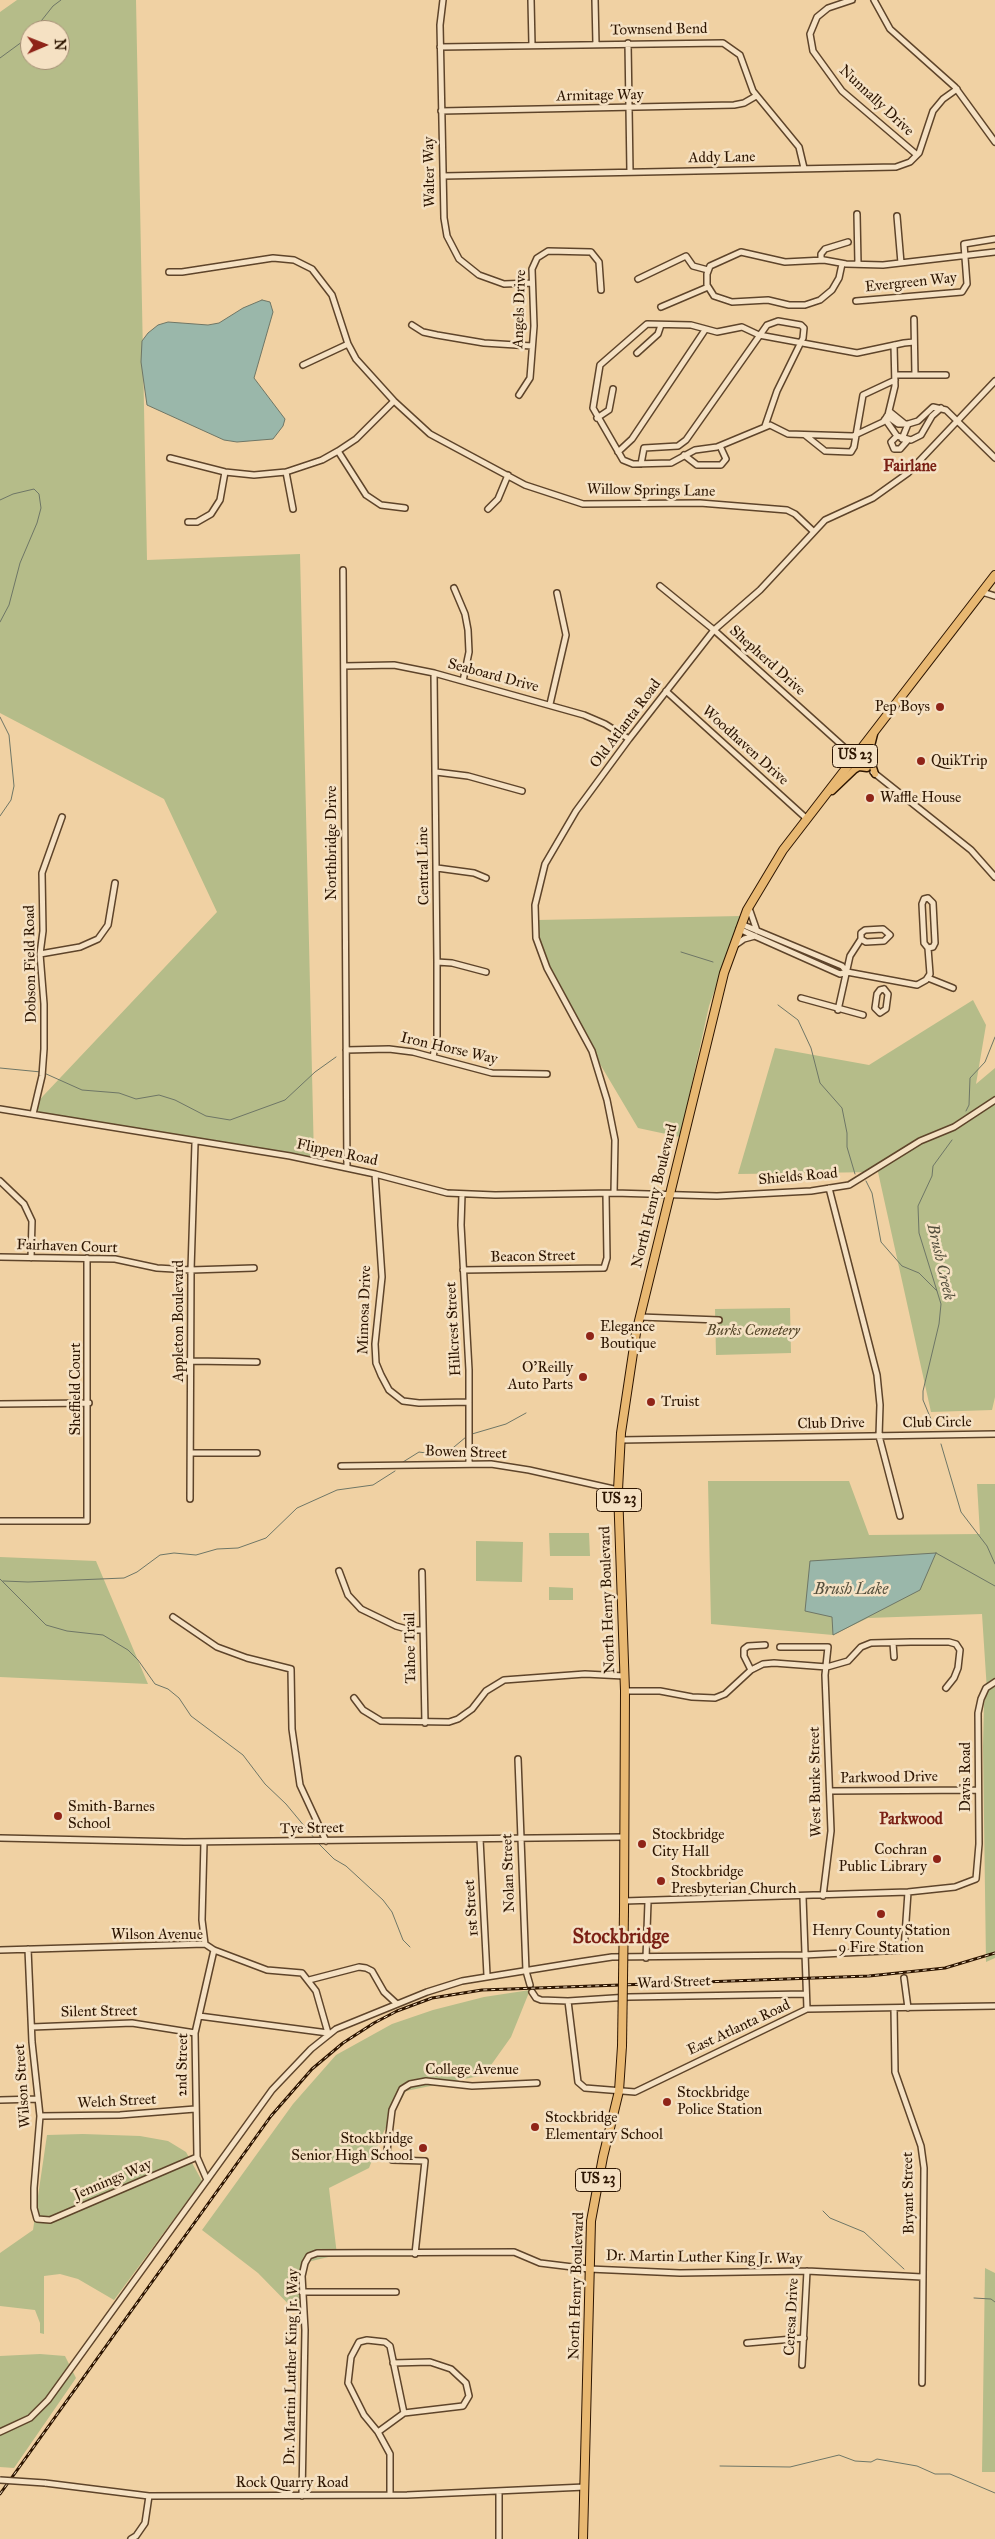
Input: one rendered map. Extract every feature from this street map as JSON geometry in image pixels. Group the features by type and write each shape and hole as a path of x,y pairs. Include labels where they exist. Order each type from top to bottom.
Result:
{"highway":[{"name":"North Henry Boulevard","path":"583,2539 589,2269 594,2203 619,2091 622,2046 625,1691 618,1490 620,1440 627,1383 640,1316 695,1085 732,948 748,908 783,850 995,575"}],"main road":[{"path":"874,731 869,754 875,774"},
{"path":"819,804 854,770 859,767 867,768"}],"street":[{"name":"Walter Way","path":"443,0 440,21 441,111 445,229 450,245 459,259 474,272 489,280 504,284 532,284"},
{"path":"531,0 532,45"},
{"path":"595,0 596,44"},
{"name":"Nunnally Drive","path":"852,0 828,8 818,16 810,32 813,51 844,92 918,156"},
{"path":"874,0 890,29 957,89 995,142"},
{"name":"Townsend Bend","path":"440,47 716,42 726,44 740,55 756,96 799,147 804,168"},
{"path":"628,43 630,172"},
{"path":"918,156 923,146 928,122 933,111 943,99 957,89"},
{"name":"Armitage Way","path":"441,111 734,106 756,96"},
{"name":"Addy Lane","path":"443,176 894,167 905,164 918,156"},
{"name":"Evergreen Way","path":"857,214 858,264"},
{"name":"Evergreen Way","path":"897,216 902,263"},
{"name":"Evergreen Way","path":"856,301 962,292 967,284 963,247 966,242 995,239"},
{"path":"821,260 821,254 825,249 848,242"},
{"name":"Angels Drive","path":"519,396 529,381 532,346 533,266 542,253 585,250 591,252 598,259 600,290"},
{"name":"Evergreen Way","path":"708,270 712,264 741,252 785,262 821,260 842,264 858,264 902,263 995,252"},
{"path":"638,278 686,256 693,266 708,270 708,286 714,296 736,303 768,300 789,305 804,305 820,300 832,290 839,278 842,264"},
{"name":"Willow Springs Lane","path":"169,272 182,272 273,258 294,260 312,269 332,295 348,344 356,359 394,401 430,434 534,488 583,504 700,503 787,510 795,514 814,531"},
{"path":"661,307 708,286"},
{"path":"914,319 915,375"},
{"path":"641,464 644,448 676,446 686,440 767,325 774,322 802,325 804,330 801,343 777,391 765,426"},
{"path":"887,416 856,435 788,434 772,425 765,426 720,446 697,449 668,463 641,464 626,461 618,452 593,408 600,365 641,326 649,324 688,325 717,332 742,327 759,335 860,353 914,342"},
{"path":"412,325 423,332 446,337 484,343 532,346"},
{"path":"637,353 658,334 661,325"},
{"path":"618,452 632,439 705,330"},
{"path":"303,365 348,344"},
{"path":"894,345 895,378 887,416 902,439"},
{"path":"804,434 825,451 848,453 854,450 863,395 895,378 915,375 946,375"},
{"name":"Old Atlanta Road","path":"614,1193 615,1140 607,1100 592,1051 547,968 536,938 534,916 536,894 546,864 576,811 628,739 714,630 760,590 826,520 840,511 873,498 891,487 927,456 995,381"},
{"path":"597,418 609,410 613,389"},
{"path":"170,458 226,472 254,475 286,472 322,460 338,451 356,438 394,401"},
{"path":"887,416 907,424 918,421 933,407 941,408 958,420 995,458"},
{"path":"902,439 921,435 931,418 941,408"},
{"path":"902,439 907,424"},
{"path":"684,455 696,465 721,465 726,459 720,446"},
{"path":"338,451 366,495 381,505 404,508"},
{"path":"188,522 197,522 211,514 220,500 226,472"},
{"path":"286,472 293,510"},
{"path":"488,509 498,499 508,475"},
{"name":"Northbridge Drive","path":"343,570 348,1168"},
{"name":"Shepherd Drive","path":"660,586 714,630 854,757 970,850 995,877"},
{"path":"454,588 466,614 469,652 464,681"},
{"path":"982,592 995,596"},
{"path":"550,704 566,635 557,593"},
{"name":"Seaboard Drive","path":"344,666 394,666 434,673 550,704 591,718 628,739"},
{"name":"Central Line","path":"432,1057 437,1036 434,673"},
{"name":"Woodhaven Drive","path":"666,691 807,819"},
{"path":"436,772 468,776 522,791"},
{"name":"Dobson Field Road","path":"33,1114 42,1076 44,1049 44,1004 40,954 43,931 42,871 62,817"},
{"path":"437,868 474,873 486,878"},
{"path":"40,954 80,947 98,939 108,925 115,883"},
{"path":"928,948 935,943 933,902 927,898 922,902 924,944 928,948 928,978"},
{"path":"748,908 759,934"},
{"path":"923,918 934,918"},
{"path":"740,927 842,966 847,972 913,986 928,978 953,988"},
{"path":"838,1010 853,949 861,939 860,933 865,930 884,929 890,934 884,941 866,942 861,939"},
{"path":"732,948 744,939 759,934"},
{"path":"437,962 452,963 486,972"},
{"path":"884,989 885,980"},
{"path":"801,998 838,1010 863,1015"},
{"name":"Iron Horse Way","path":"346,1050 389,1049 432,1057 492,1073 548,1074"},
{"name":"Shields Road","path":"670,1196 725,1196 849,1185 920,1141 954,1127 995,1100"},
{"name":"Flippen Road","path":"0,1109 195,1143 290,1156 375,1174 421,1188 462,1194 614,1193 670,1196"},
{"name":"Appleton Boulevard","path":"190,1499 190,1270 195,1143"},
{"name":"Mimosa Drive","path":"375,1174 382,1277 375,1344 376,1363 389,1390 403,1401 419,1403 469,1402"},
{"path":"0,1181 24,1204 32,1221 30,1258"},
{"name":"Club Drive","path":"620,1440 879,1436 880,1405 877,1375 830,1188"},
{"name":"Hillcrest Street","path":"462,1194 463,1270 469,1402 469,1463"},
{"name":"Beacon Street","path":"463,1270 603,1268 607,1258 606,1194"},
{"name":"Fairhaven Court","path":"0,1257 115,1259 157,1268 190,1270 254,1268"},
{"name":"Sheffield Court","path":"0,1521 87,1521 89,1403 87,1258"},
{"path":"640,1316 719,1320"},
{"path":"191,1361 257,1362"},
{"path":"0,1404 89,1403"},
{"name":"Club Circle","path":"879,1436 995,1434"},
{"path":"879,1436 900,1516"},
{"path":"191,1453 257,1453"},
{"name":"Bowen Street","path":"341,1466 469,1463 529,1470 618,1490"},
{"path":"339,1571 348,1595 361,1609 396,1626 410,1630 423,1630"},
{"name":"Tahoe Trail","path":"422,1572 425,1723"},
{"path":"173,1617 217,1647 247,1658 291,1669 292,1729 300,1785 326,1841"},
{"path":"894,1643 894,1656"},
{"path":"625,1691 660,1691 697,1698 715,1698 725,1694 750,1670 774,1663 827,1667 848,1661 865,1645 894,1643 956,1644 960,1650 958,1668 954,1678 946,1688"},
{"path":"750,1670 744,1656 744,1650 748,1646 765,1645"},
{"name":"West Burke Street","path":"780,1647 828,1647 825,1675 831,1830 823,1896"},
{"path":"354,1698 363,1710 381,1721 425,1723 458,1719 472,1709 486,1691 504,1680 585,1674 624,1676"},
{"name":"Davis Road","path":"908,1892 955,1888 976,1879 981,1698 986,1688 995,1682"},
{"name":"Nolan Street","path":"518,1759 526,1970 530,1985"},
{"name":"Parkwood Drive","path":"830,1791 978,1790"},
{"name":"Tye Street","path":"0,1838 204,1842 624,1837"},
{"name":"1st Street","path":"480,1839 487,1975"},
{"path":"204,1842 202,1920 205,1944"},
{"path":"0,2432 30,2418 48,2400 272,2090 328,2033 427,1992 487,1975 612,1957 804,1955 904,1950 908,1892 624,1902"},
{"path":"803,1897 807,2010"},
{"path":"646,1958 648,1902"},
{"name":"Wilson Avenue","path":"0,1950 205,1944 214,1950 267,1970 295,1970 302,1973 309,1980"},
{"name":"Wilson Street","path":"28,1949 33,2059 40,2116 34,2188 34,2208 37,2219"},
{"name":"2nd Street","path":"208,2180 197,2157 195,2033 214,1950"},
{"path":"328,2033 316,1991 309,1980 359,1967 366,1968 372,1971 384,1992 397,2004"},
{"path":"904,1978 908,2008"},
{"name":"Ward Street","path":"532,1992 536,1998 542,2000 568,2001 658,1996 806,1994"},
{"name":"East Atlanta Road","path":"568,2001 578,2082 585,2088 635,2092 807,2010 995,2006"},
{"name":"Bryant Street","path":"894,2008 895,2072 920,2146 924,2168 922,2383"},
{"path":"199,2016 328,2033"},
{"name":"Silent Street","path":"32,2027 132,2022 195,2033"},
{"name":"College Avenue","path":"415,2254 425,2161 392,2160 387,2151 392,2110 402,2089 410,2084 426,2082 472,2086 537,2083"},
{"path":"0,2100 38,2099"},
{"name":"Welch Street","path":"40,2116 104,2116 195,2109"},
{"name":"Jennings Way","path":"37,2219 50,2220 197,2157"},
{"name":"Dr. Martin Luther King Jr. Way","path":"302,2496 305,2330 302,2292 305,2263 310,2256 317,2253 514,2252 540,2263 589,2269 680,2273 808,2271 922,2277"},
{"name":"Ceresa Drive","path":"802,2365 808,2271"},
{"path":"302,2292 396,2292"},
{"path":"747,2343 804,2338"},
{"path":"390,2495 390,2454 378,2432 364,2415 348,2384 351,2356 359,2342 366,2340 385,2342 392,2351 404,2414"},
{"path":"378,2432 404,2414 463,2406 469,2396 466,2384 457,2372 442,2365 430,2362 393,2363"},
{"name":"Rock Quarry Road","path":"0,2480 45,2483 149,2496 390,2495 584,2487"},
{"path":"499,2491 499,2539"},
{"path":"131,2539 136,2536 145,2523 149,2496"}],"green space":[{"path":"17,0 136,0 147,560 300,554 314,1159 26,1114 217,912 164,799 0,713 0,12"},
{"path":"741,916 709,1006 680,1137 638,1128 559,995 539,951 537,920"},
{"path":"973,1000 986,1025 976,1084 995,1068 995,1397 992,1410 931,1412 878,1172 738,1174 775,1048 869,1065"},
{"name":"Burks Cemetery","path":"790,1308 791,1353 716,1355 715,1309"},
{"path":"708,1481 849,1481 869,1535 980,1534 977,1484 995,1484 995,1958 986,1962 983,1746 984,1704 987,1691 982,1614 868,1618 833,1635 711,1624"},
{"path":"549,1533 589,1533 590,1556 550,1556"},
{"path":"476,1541 523,1542 522,1582 476,1581"},
{"path":"0,1557 96,1561 148,1684 0,1677"},
{"path":"549,1587 573,1588 573,1600 549,1600"},
{"path":"530,1990 511,2037 484,2075 406,2091 383,2133 369,2168 329,2188 337,2255 303,2263 303,2319 258,2273 202,2230 293,2104 336,2055 392,2024 433,2010 484,1997"},
{"path":"47,2135 140,2136 168,2141 186,2152 202,2181 114,2300 78,2279 60,2274 44,2276 44,2334 40,2333 40,2323 35,2310 0,2306 0,2253 33,2230"},
{"path":"985,2268 995,2273 995,2472 982,2472"},
{"path":"40,2354 65,2356 76,2378 14,2468 0,2467 0,2356"}],"water":[{"path":"262,300 270,302 273,312 254,378 285,419 283,426 273,439 237,442 224,440 147,405 141,362 142,341 148,333 158,325 168,322 208,325 219,323 243,308"},
{"name":"Brush Lake","path":"936,1553 920,1590 833,1635 832,1617 805,1611 810,1561"}],"waterway":[{"path":"42,20 53,6 61,0"},
{"path":"0,58 20,43"},
{"path":"0,500 13,494 34,489 39,494 41,508 37,523 20,563 9,605 0,622"},
{"path":"0,717 9,735 14,786 11,800 0,816"},
{"path":"681,952 713,962"},
{"path":"778,1005 798,1020 811,1048 820,1083 842,1108 847,1133 847,1147 855,1174"},
{"name":"Brush Creek","path":"966,1111 969,1105 970,1078 985,1062 995,1037"},
{"path":"44,1073 82,1090 119,1093 136,1099 159,1095 175,1100 206,1116 230,1120 285,1100 315,1072 336,1057"},
{"path":"0,1068 41,1072"},
{"name":"Brush Creek","path":"933,1424 923,1400 923,1391 939,1324 941,1304 919,1233 918,1206 932,1176 933,1166 952,1140"},
{"path":"866,1181 872,1193 881,1242 902,1266 919,1273 937,1291"},
{"path":"472,1434 506,1424 526,1413"},
{"path":"403,1462 419,1452 433,1454 448,1452 466,1437"},
{"name":"Brush Creek","path":"941,1444 961,1512 987,1546 995,1564"},
{"path":"3,1581 28,1582 124,1578 137,1572 160,1555 174,1553 196,1555 217,1549 238,1548 266,1538 297,1508 337,1490 373,1485 395,1471"},
{"path":"936,1553 995,1586"},
{"path":"0,1579 46,1625 67,1631 103,1635 128,1650 138,1660 155,1684 168,1689 179,1698 191,1716 243,1755 265,1784 286,1804 315,1839"},
{"path":"317,1842 334,1859 346,1866 383,1900 392,1912 403,1940 410,1947"},
{"path":"823,2211 830,2218 864,2232 904,2269"},
{"path":"974,2298 991,2299 995,2302"},
{"path":"720,2466 790,2467 839,2455 855,2461 871,2462 877,2459 917,2466 935,2474 950,2474 995,2493"}],"railway":[{"path":"0,2494 271,2116 312,2069 343,2043 374,2023 397,2011 432,1998 482,1990 869,1976 945,1968 995,1953"}],"place":[{"name":"Pep Boys","path":"940,707"},
{"name":"QuikTrip","path":"921,761"},
{"name":"Waffle House","path":"870,798"},
{"name":"Elegance Boutique","path":"590,1336"},
{"name":"O'Reilly Auto Parts","path":"583,1377"},
{"name":"Truist","path":"651,1402"},
{"name":"Smith-Barnes School","path":"58,1816"},
{"name":"Stockbridge City Hall","path":"642,1844"},
{"name":"Cochran Public Library","path":"937,1859"},
{"name":"Stockbridge Presbyterian Church","path":"661,1881"},
{"name":"Henry County Station 9 Fire Station","path":"881,1914"},
{"name":"Stockbridge Police Station","path":"667,2102"},
{"name":"Stockbridge Elementary School","path":"535,2127"},
{"name":"Stockbridge Senior High School","path":"423,2148"}],"district":[{"name":"Fairlane","path":"910,467"},
{"name":"Parkwood","path":"911,1820"},
{"name":"Stockbridge","path":"621,1938"}]}
